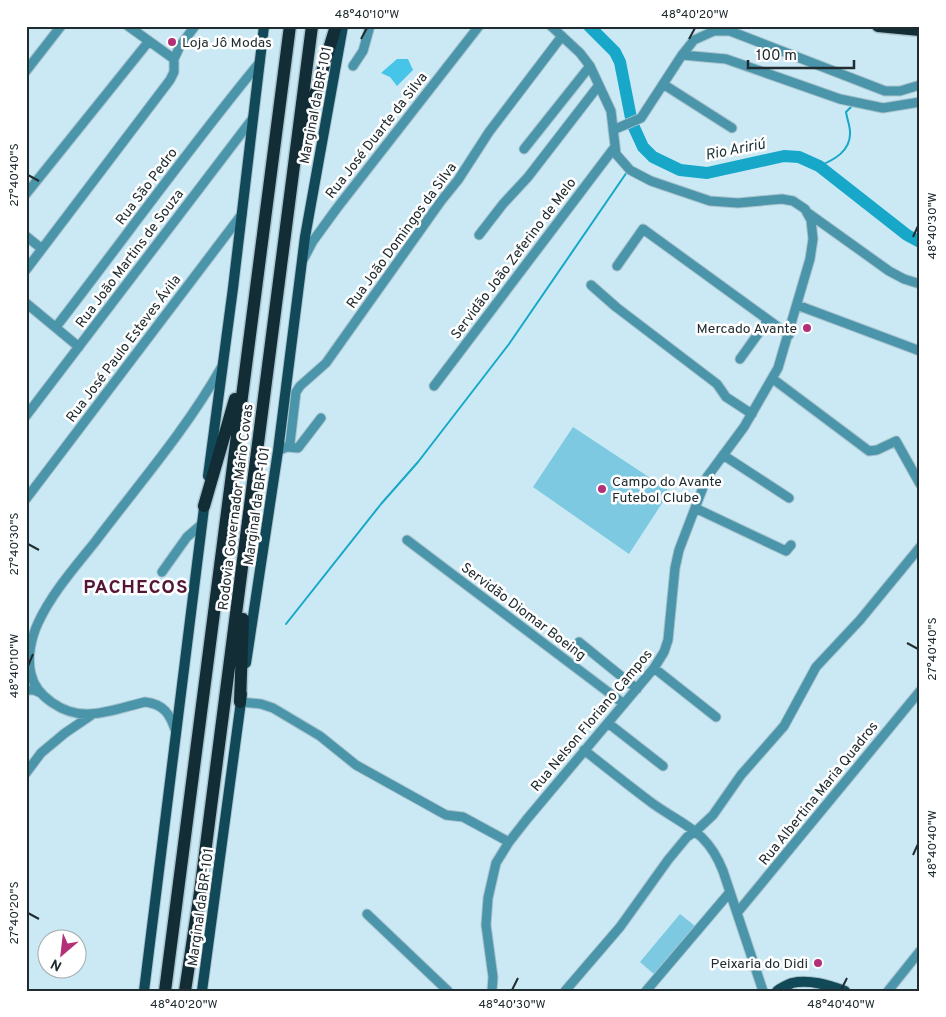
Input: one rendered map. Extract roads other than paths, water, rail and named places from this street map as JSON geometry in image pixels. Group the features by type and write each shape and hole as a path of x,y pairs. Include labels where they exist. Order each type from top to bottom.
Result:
{"highway":[{"name":"Rodovia Governador Mário Covas","path":"165,991 290,26"},
{"name":"Rodovia Governador Mário Covas","path":"185,991 200,892 296,162 312,26"},
{"path":"296,162 336,26"},
{"path":"878,26 920,30"},
{"path":"204,506 246,361"},
{"path":"240,702 245,547"}],"main road":[{"path":"144,991 264,26"},
{"name":"Marginal da BR-101","path":"202,991 240,702 283,449 301,265 326,114 343,26"},
{"path":"777,991 792,983 805,982 825,984 845,991"}],"street":[{"path":"26,71 61,26"},
{"path":"128,26 174,59"},
{"path":"26,270 170,80 174,72 174,59 177,50 195,26"},
{"path":"353,66 363,51 370,26"},
{"name":"Rua José Duarte da Silva","path":"301,265 313,241 337,208 479,26"},
{"path":"550,26 580,53 590,66 618,128 614,148 620,159 630,170 650,181 710,201 724,203 788,200 801,205 808,213 889,271 904,279 920,284"},
{"path":"618,128 638,120 694,40 714,31 730,31 884,91 900,91 920,84"},
{"name":"Rua João Domingos da Silva","path":"283,449 290,443 296,392 300,386 326,363 441,201 458,180 489,132 562,36"},
{"path":"26,194 149,41"},
{"path":"682,55 726,59 840,99 883,108 920,102"},
{"name":"Rua São Pedro","path":"56,327 213,118 260,62"},
{"path":"524,149 590,66"},
{"path":"479,235 503,204 528,177 599,84"},
{"path":"663,84 732,128"},
{"name":"Rua João Martins de Souza","path":"26,416 253,118"},
{"name":"Servidão João Zeferino de Melo","path":"434,386 614,148"},
{"name":"Rua Nelson Floriano Campos","path":"492,991 493,977 486,934 488,898 496,863 509,842 661,658 666,646 676,560 694,508 707,477 752,414 773,379 781,359 812,248 812,229 808,213"},
{"name":"Rua José Paulo Esteves Ávila","path":"27,498 242,214"},
{"path":"617,266 643,229 788,335"},
{"path":"26,236 42,249"},
{"path":"591,285 624,313 717,384 726,397 752,414"},
{"path":"26,303 79,346"},
{"path":"797,305 920,351"},
{"path":"740,360 768,320"},
{"path":"176,734 172,718 167,711 153,703 145,702 93,714 78,714 60,707 34,690 26,688 31,675 30,648 38,623 47,606 199,407 223,365"},
{"path":"773,379 869,450 877,450 896,441 920,484"},
{"path":"283,449 298,448 321,418"},
{"path":"723,455 789,498"},
{"path":"694,508 786,551 791,545"},
{"path":"162,572 187,537 202,524"},
{"name":"Servidão Diomar Boeing","path":"407,540 624,704"},
{"path":"565,991 620,927 668,860 688,837 713,815 740,775 784,726 816,667 860,620 920,547"},
{"path":"579,642 637,689"},
{"path":"654,668 716,717"},
{"path":"31,675 42,694"},
{"name":"Rua Albertina Maria Quadros","path":"737,913 920,691"},
{"path":"240,702 253,702 274,708 320,736 356,765 446,815 463,817 509,842"},
{"path":"70,711 76,720 76,726"},
{"path":"26,773 41,752 93,714"},
{"path":"608,723 663,766"},
{"path":"584,750 653,804 696,831 716,855 763,991"},
{"path":"646,991 730,892"},
{"path":"367,914 448,991"},
{"path":"888,991 920,951"}],"waterway":[{"name":"Rio Aririú","path":"589,26 615,52 620,62 632,123 643,147 653,157 680,170 707,173 784,156 799,157 819,166 907,235 920,242"},
{"path":"819,166 836,158 845,150 850,139 850,127 846,112 851,107"},
{"path":"286,624 381,504 418,462 509,344 627,172"}],"place":[{"name":"Loja Jô Modas","path":"172,42"},
{"name":"Mercado Avante","path":"807,328"},
{"name":"Campo do Avante Futebol Clube","path":"602,489"},
{"name":"Peixaria do Didi","path":"818,963"}],"district":[{"name":"PACHECOS","path":"136,586"}]}
